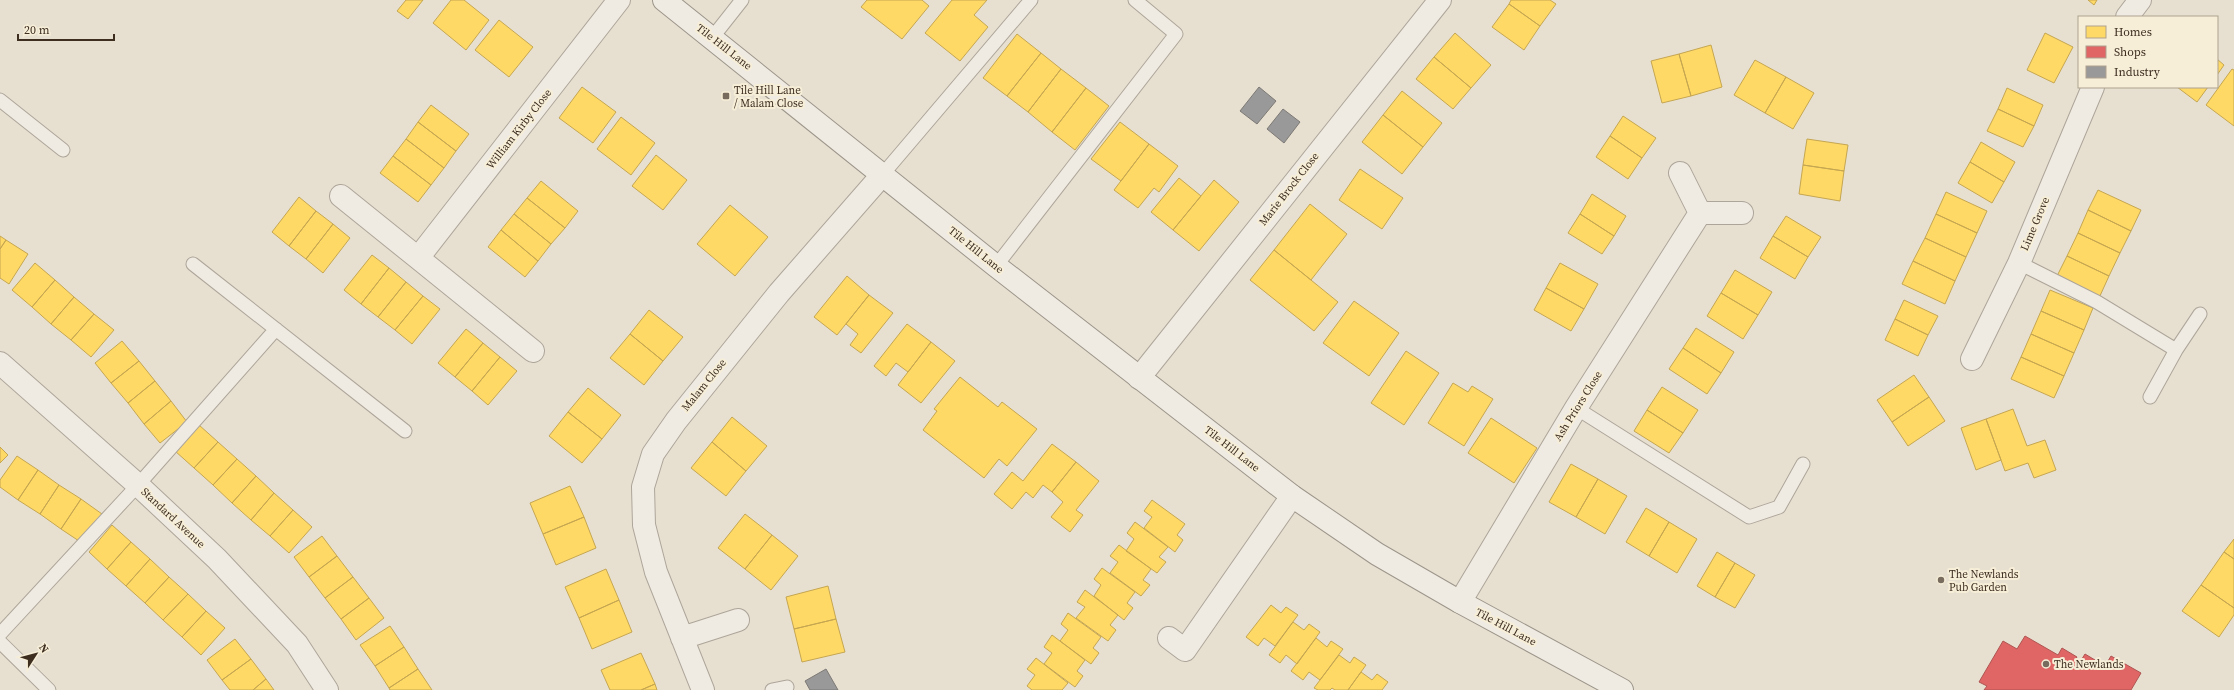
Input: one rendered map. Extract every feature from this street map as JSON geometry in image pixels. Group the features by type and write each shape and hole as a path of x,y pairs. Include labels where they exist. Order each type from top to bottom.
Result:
{"street":[{"name":"William Kirby Close","path":"418,258 619,0"},
{"name":"Tile Hill Lane","path":"664,0 996,266 1292,496 1377,554 1460,602 1622,690"},
{"name":"Marie Brock Close","path":"1139,378 1439,0"},
{"path":"2128,16 2140,0"},
{"name":"Lime Grove","path":"1972,359 2019,264 2093,88"},
{"path":"1680,173 1700,213 1742,213"},
{"name":"Malam Close","path":"703,690 656,572 644,525 643,488 653,454 676,421 779,293 883,174"},
{"path":"341,196 534,351"},
{"name":"Ash Priors Close","path":"1460,602 1576,408 1700,213"},
{"name":"Standard Avenue","path":"0,363 138,485 217,559 297,644 327,690"},
{"path":"1169,638 1185,650 1292,496"},
{"path":"682,638 738,620"}],"lane":[{"path":"712,38 742,0"},
{"path":"883,174 1031,0"},
{"path":"996,266 1176,34 1135,0"},
{"path":"0,100 63,150"},
{"path":"193,264 404,431"},
{"path":"2019,264 2098,302 2176,350"},
{"path":"2150,396 2176,350 2200,314"},
{"path":"0,634 138,485 276,329"},
{"path":"1576,408 1749,517 1779,507 1803,464"},
{"path":"0,642 49,690"},
{"path":"772,690 787,688"}],"building: Homes":[{"path":"406,0 423,0 408,19 397,11"},
{"path":"451,0 464,0 489,20 466,50 433,23"},
{"path":"867,0 922,0 929,6 902,39 861,7"},
{"path":"952,0 987,0 974,15 988,27 960,61 925,33"},
{"path":"1511,0 1550,0 1556,4 1540,26 1509,4"},
{"path":"2088,0 2097,0 2094,5"},
{"path":"1509,4 1540,26 1524,50 1492,27"},
{"path":"499,20 533,47 509,77 475,50"},
{"path":"1455,33 1491,65 1471,88 1434,57"},
{"path":"2045,33 2073,47 2054,83 2027,70"},
{"path":"1017,34 1041,53 1007,96 983,78"},
{"path":"1711,45 1722,87 1691,96 1679,54"},
{"path":"1041,53 1061,69 1028,112 1007,96"},
{"path":"1679,54 1691,96 1662,103 1651,61"},
{"path":"1434,57 1471,88 1453,109 1416,79"},
{"path":"1755,60 1786,77 1765,113 1734,95"},
{"path":"2218,60 2224,65 2218,74"},
{"path":"1061,69 1086,88 1052,132 1028,112"},
{"path":"2232,69 2234,70 2234,126 2206,105"},
{"path":"1786,77 1814,93 1793,129 1765,113"},
{"path":"582,87 616,112 593,143 559,118"},
{"path":"1086,88 1109,106 1075,150 1052,132"},
{"path":"2007,88 2043,105 2034,126 1998,109"},
{"path":"2178,88 2207,88 2197,102"},
{"path":"1402,91 1442,123 1423,147 1383,115"},
{"path":"431,105 469,134 456,151 418,122"},
{"path":"1998,109 2034,126 2023,147 1987,131"},
{"path":"1383,115 1423,147 1402,174 1362,142"},
{"path":"1623,116 1656,138 1642,158 1610,136"},
{"path":"621,117 655,143 631,175 597,149"},
{"path":"418,122 456,151 444,168 406,139"},
{"path":"1120,122 1149,144 1121,181 1091,159"},
{"path":"1610,136 1642,158 1628,179 1596,157"},
{"path":"406,139 444,168 431,185 393,156"},
{"path":"1807,139 1848,145 1844,171 1803,165"},
{"path":"1981,142 2015,162 2004,182 1970,162"},
{"path":"1149,144 1178,166 1159,192 1154,188 1138,208 1114,190"},
{"path":"656,155 687,180 663,210 632,186"},
{"path":"393,156 431,185 418,202 380,173"},
{"path":"1970,162 2004,182 1992,203 1958,183"},
{"path":"1803,165 1844,171 1840,201 1799,194"},
{"path":"1360,169 1403,198 1382,229 1339,200"},
{"path":"1179,178 1201,196 1173,230 1151,212"},
{"path":"1214,180 1239,202 1199,251 1173,230"},
{"path":"541,181 578,211 565,228 527,198"},
{"path":"2098,190 2141,210 2131,231 2088,210"},
{"path":"1946,192 1987,211 1977,233 1936,214"},
{"path":"1592,194 1626,216 1614,236 1580,214"},
{"path":"299,197 316,211 289,246 272,232"},
{"path":"527,198 565,228 551,244 514,214"},
{"path":"1310,204 1347,234 1311,280 1274,250"},
{"path":"730,205 768,237 735,276 697,244"},
{"path":"2088,210 2131,231 2120,253 2078,233"},
{"path":"316,211 333,224 306,259 289,246"},
{"path":"514,214 551,244 538,261 501,230"},
{"path":"1580,214 1614,236 1602,254 1568,233"},
{"path":"1936,214 1977,233 1966,257 1925,238"},
{"path":"1786,216 1821,237 1808,257 1773,236"},
{"path":"333,224 350,238 323,273 306,259"},
{"path":"501,230 538,261 525,277 488,247"},
{"path":"2078,233 2120,253 2109,276 2067,256"},
{"path":"0,236 6,240 0,249"},
{"path":"1773,236 1808,257 1795,279 1760,258"},
{"path":"1925,238 1966,257 1955,281 1913,261"},
{"path":"6,240 28,254 9,284 0,278 0,249"},
{"path":"1274,250 1338,302 1314,331 1250,280"},
{"path":"372,255 389,268 361,304 344,290"},
{"path":"2067,256 2109,276 2099,298 2056,278"},
{"path":"1913,261 1955,281 1945,304 1902,284"},
{"path":"35,263 55,280 32,307 12,290"},
{"path":"1560,263 1598,284 1584,309 1546,288"},
{"path":"389,268 406,282 378,317 361,304"},
{"path":"1735,270 1772,292 1758,315 1721,293"},
{"path":"847,276 869,295 837,335 814,317"},
{"path":"55,280 74,297 51,324 32,307"},
{"path":"406,282 423,296 395,330 378,317"},
{"path":"1546,288 1584,309 1571,331 1534,310"},
{"path":"2050,290 2093,308 2084,330 2041,311"},
{"path":"1721,293 1758,315 1743,339 1707,316"},
{"path":"869,295 893,313 861,353 850,345 858,334 846,324"},
{"path":"423,296 440,309 412,344 395,330"},
{"path":"74,297 94,314 71,340 51,324"},
{"path":"1904,300 1938,316 1928,335 1895,319"},
{"path":"1354,301 1399,333 1369,376 1323,343"},
{"path":"649,310 683,337 663,361 630,334"},
{"path":"2041,311 2084,330 2074,353 2031,334"},
{"path":"94,314 114,330 91,357 71,340"},
{"path":"1895,319 1928,335 1918,356 1885,340"},
{"path":"907,324 931,342 908,372 896,363 886,376 874,366"},
{"path":"1696,328 1734,352 1721,373 1683,348"},
{"path":"466,329 483,343 455,377 438,363"},
{"path":"630,334 663,361 644,385 610,358"},
{"path":"2031,334 2074,353 2064,376 2021,357"},
{"path":"122,341 139,361 111,383 95,363"},
{"path":"931,342 955,361 921,403 898,385"},
{"path":"483,343 500,357 472,391 455,377"},
{"path":"1683,348 1721,373 1707,394 1669,369"},
{"path":"1406,351 1439,373 1404,425 1371,403"},
{"path":"500,357 517,371 488,405 472,391"},
{"path":"2021,357 2064,376 2054,398 2011,379"},
{"path":"139,361 155,381 128,403 111,383"},
{"path":"1914,375 1929,397 1892,422 1877,400"},
{"path":"960,377 998,407 1002,402 1037,429 1007,466 999,459 984,478 923,430 937,411 934,409"},
{"path":"155,381 171,401 144,424 128,403"},
{"path":"1453,383 1468,392 1472,386 1493,399 1464,446 1428,423"},
{"path":"1662,387 1698,410 1683,433 1647,410"},
{"path":"588,388 621,415 602,439 568,412"},
{"path":"1929,397 1945,421 1908,446 1892,422"},
{"path":"171,401 187,422 160,443 144,424"},
{"path":"2013,409 2027,446 2045,440 2056,470 2034,478 2028,463 2005,471 1986,419"},
{"path":"1647,410 1683,433 1669,453 1634,431"},
{"path":"568,412 602,439 582,463 549,436"},
{"path":"732,417 767,446 746,471 712,442"},
{"path":"1491,418 1537,448 1514,483 1468,453"},
{"path":"1986,419 2001,460 1976,470 1961,428"},
{"path":"199,425 218,442 194,468 175,451"},
{"path":"218,442 237,459 213,485 194,468"},
{"path":"712,442 746,471 726,496 691,468"},
{"path":"1052,444 1076,462 1052,492 1043,485 1033,498 1026,492 1012,509 994,494 1012,472 1023,481"},
{"path":"0,447 8,455 0,463"},
{"path":"17,456 38,470 18,500 0,487 0,480"},
{"path":"237,459 256,476 232,503 213,485"},
{"path":"1076,462 1099,481 1076,510 1083,515 1070,532 1051,517 1063,502 1052,492"},
{"path":"1571,464 1598,479 1576,517 1549,502"},
{"path":"38,470 59,485 40,514 18,500"},
{"path":"256,476 274,493 251,520 232,503"},
{"path":"1598,479 1627,496 1605,534 1576,517"},
{"path":"59,485 81,499 61,529 40,514"},
{"path":"570,486 584,517 543,534 530,503"},
{"path":"274,493 293,510 270,536 251,520"},
{"path":"81,499 102,514 82,543 61,529"},
{"path":"1152,500 1185,524 1177,535 1183,540 1175,552 1144,528 1152,517 1144,511"},
{"path":"1646,508 1669,522 1649,556 1626,542"},
{"path":"293,510 312,527 289,553 270,536"},
{"path":"745,514 772,535 745,569 718,548"},
{"path":"584,517 596,548 556,565 543,534"},
{"path":"1135,522 1168,547 1159,557 1166,562 1157,573 1126,551 1134,539 1127,533"},
{"path":"1669,522 1697,539 1677,573 1649,556"},
{"path":"112,525 131,542 107,569 89,552"},
{"path":"772,535 798,556 771,590 745,569"},
{"path":"322,536 337,556 309,577 294,557"},
{"path":"2234,539 2234,559 2224,552"},
{"path":"131,542 150,559 126,586 107,569"},
{"path":"1119,545 1151,569 1143,580 1150,585 1141,596 1110,573 1118,562 1110,556"},
{"path":"1717,552 1735,563 1715,597 1697,586"},
{"path":"2224,552 2234,559 2234,608 2201,585"},
{"path":"337,556 353,577 325,598 309,577"},
{"path":"150,559 169,577 145,603 126,586"},
{"path":"1735,563 1755,575 1735,608 1715,597"},
{"path":"1102,568 1135,592 1127,603 1133,608 1124,620 1094,596 1101,585 1094,579"},
{"path":"606,569 619,600 579,618 565,587"},
{"path":"169,577 188,594 163,620 145,603"},
{"path":"353,577 369,598 341,619 325,598"},
{"path":"2201,585 2234,608 2234,615 2219,637 2182,611"},
{"path":"828,586 836,619 794,629 786,597"},
{"path":"1085,590 1118,615 1110,625 1116,630 1108,641 1076,618 1085,607 1077,602"},
{"path":"188,594 206,611 182,637 163,620"},
{"path":"369,598 384,618 356,640 341,619"},
{"path":"619,600 632,632 592,649 579,618"},
{"path":"1271,605 1281,613 1286,607 1298,615 1275,646 1264,638 1258,646 1246,637"},
{"path":"206,611 225,628 201,655 182,637"},
{"path":"1068,613 1101,637 1093,648 1099,653 1091,664 1060,641 1068,630 1061,624"},
{"path":"836,619 845,652 802,662 794,629"},
{"path":"1293,622 1304,630 1309,624 1320,632 1297,664 1286,655 1280,663 1269,655"},
{"path":"390,626 404,647 375,666 360,645"},
{"path":"1052,635 1085,660 1077,671 1083,676 1075,687 1044,664 1052,653 1044,647"},
{"path":"1316,638 1327,647 1331,641 1343,649 1320,680 1309,672 1303,680 1291,671"},
{"path":"235,639 251,659 222,680 207,660"},
{"path":"404,647 418,669 389,688 375,666"},
{"path":"641,653 655,684 641,690 610,690 601,670"},
{"path":"1339,655 1350,663 1354,657 1366,665 1348,690 1335,690 1332,688 1330,690 1318,690 1314,688"},
{"path":"1036,658 1068,683 1062,690 1032,690 1027,686 1035,675 1027,669"},
{"path":"251,659 266,679 253,690 230,690 222,680"},
{"path":"418,669 432,690 390,690 389,688"},
{"path":"1361,672 1372,680 1377,674 1388,682 1382,690 1348,690"},
{"path":"266,679 274,690 253,690"},
{"path":"655,684 657,690 641,690"}],"building: Shops":[{"name":"The Newlands","path":"2025,636 2058,655 2062,648 2077,657 2075,660 2080,662 2085,654 2105,666 2111,656 2141,673 2131,690 1984,690 1987,686 1979,682 2003,641 2017,649"}],"building: Industry":[{"path":"1259,87 1276,101 1257,124 1240,111"},
{"path":"1283,109 1300,122 1284,143 1267,129"},
{"path":"826,669 838,690 810,690 805,681"}],"place":[{"name":"Tile Hill Lane / Malam Close","path":"726,96"},
{"name":"The Newlands Pub Garden","path":"1941,580"},
{"name":"The Newlands","path":"2046,664"}]}
